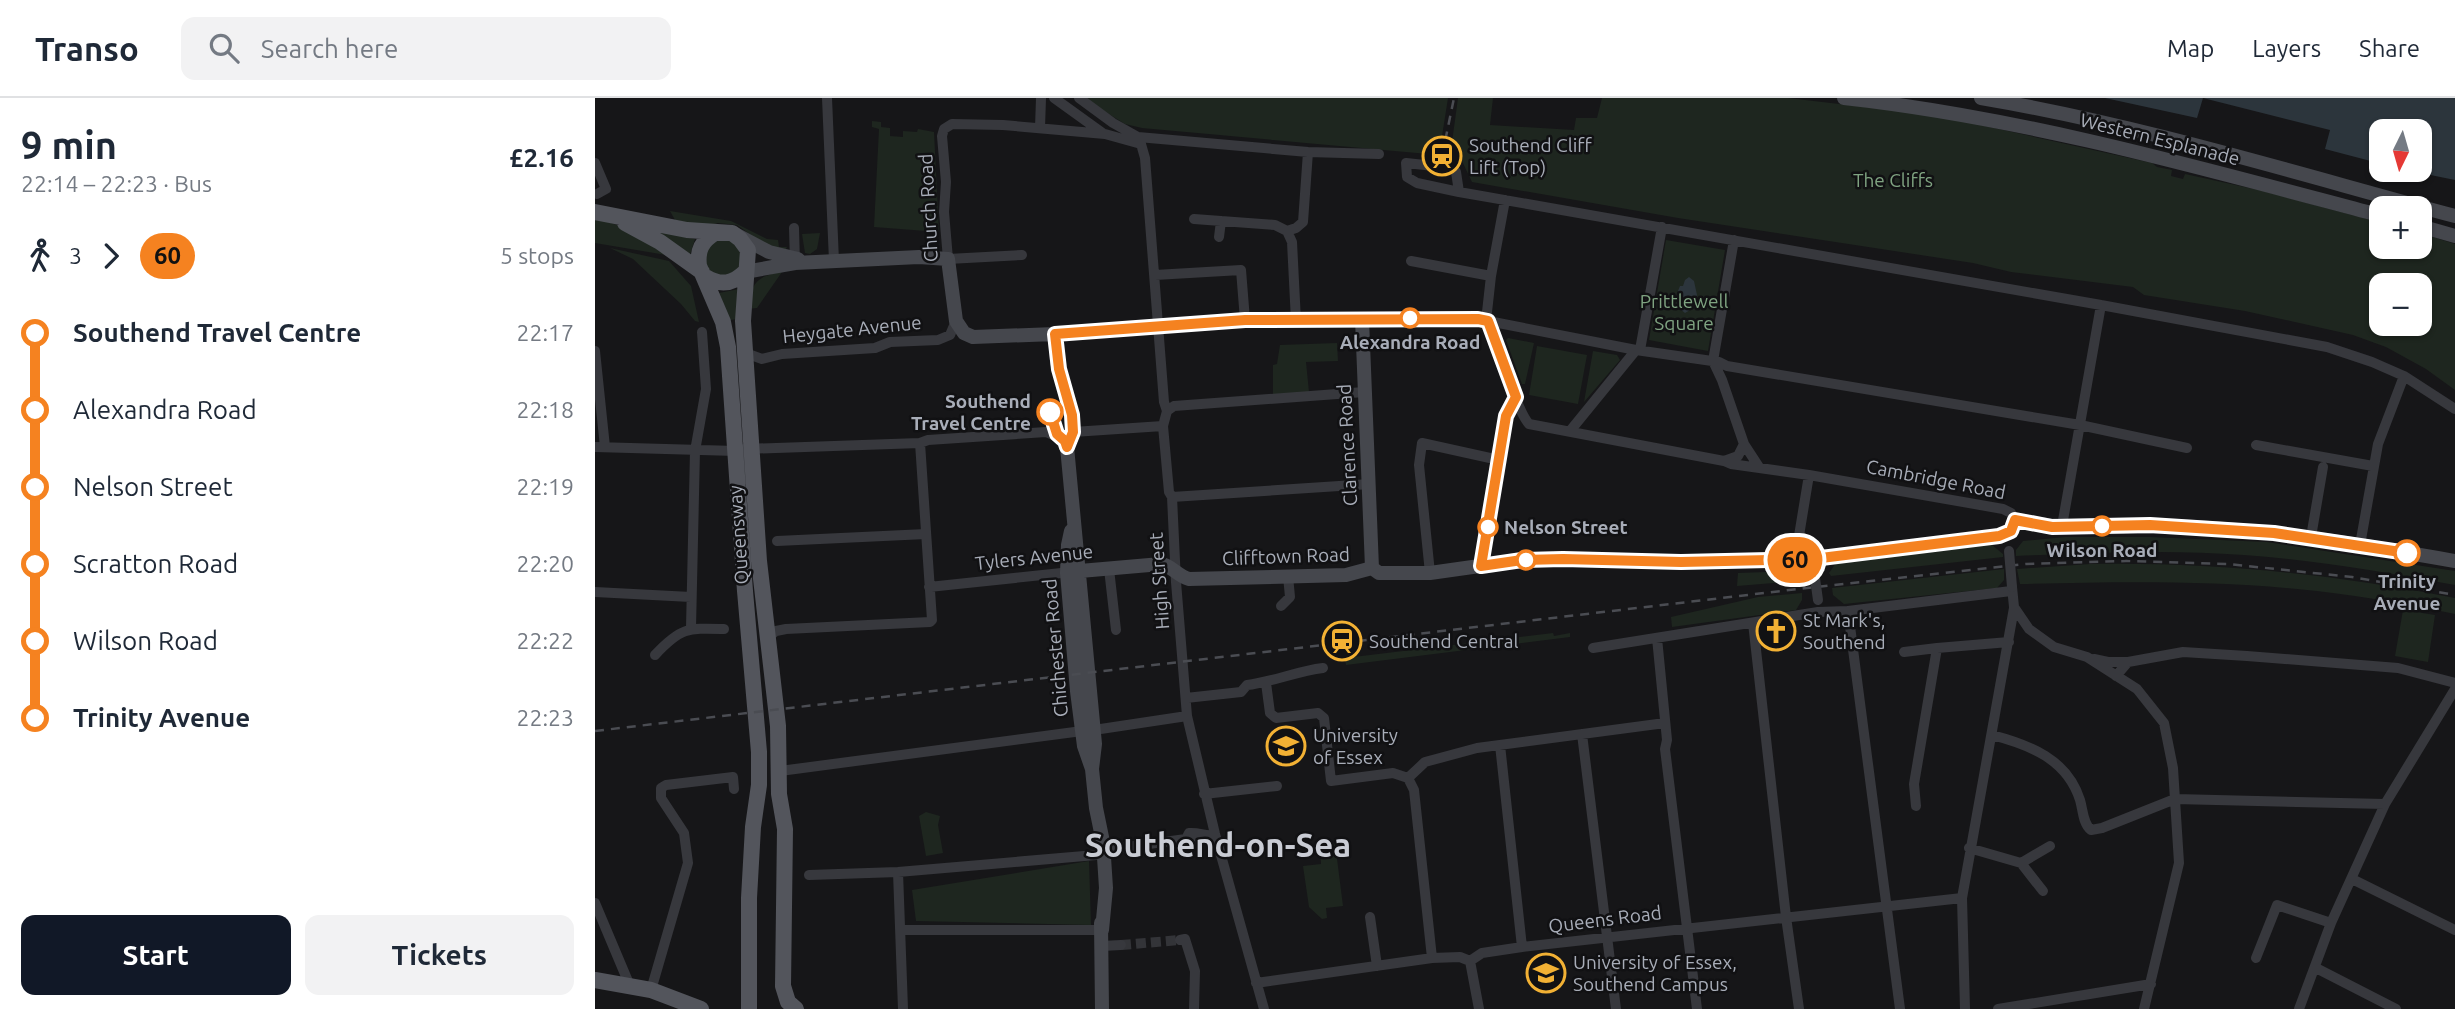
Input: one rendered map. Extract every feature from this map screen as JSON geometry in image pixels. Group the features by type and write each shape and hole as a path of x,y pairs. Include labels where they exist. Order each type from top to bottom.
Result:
{"main road":[{"path":"599,213 687,230 723,233"},
{"path":"599,213 647,234 714,282 725,284 737,280 745,272"},
{"name":"Queensway","path":"749,1009 749,898 751,851 759,785 759,752 726,332 699,266 699,252 707,238 723,233 740,239 748,250 749,259 745,272 743,304 745,351 759,561 778,726 779,794 785,829 783,986 792,1006"},
{"path":"595,980 651,990 701,1009"}],"street":[{"path":"827,98 834,261"},
{"path":"1040,128 1041,98"},
{"path":"1053,98 1105,134 1142,141 1379,154"},
{"path":"1079,98 1142,141"},
{"name":"Western Esplanade","path":"1844,98 1897,104 2044,131 2369,213"},
{"name":"Western Esplanade","path":"1981,98 2166,138 2455,216"},
{"name":"Church Road","path":"955,321 944,212 944,130 952,124 1105,134"},
{"name":"High Street","path":"1142,141 1167,411 1163,426 1168,492 1172,497 1187,716 1211,835 1264,1009"},
{"path":"1287,231 1303,222 1308,152"},
{"path":"595,163 606,190 597,194"},
{"path":"1459,192 1453,168 1406,163 1407,177 1417,183 1459,192 2327,347 2404,376 2455,409"},
{"path":"1481,566 1506,416 1516,397 1487,321 1491,276 1506,200"},
{"path":"1194,219 1275,225 1287,231 1292,242 1296,321"},
{"path":"1219,237 1221,221"},
{"path":"1570,431 1638,350 1662,227"},
{"path":"794,228 795,261"},
{"path":"2432,229 2455,236"},
{"path":"723,233 754,242 769,252 795,261"},
{"path":"1713,361 1734,240"},
{"path":"745,272 795,261 1022,255"},
{"path":"1411,261 1491,276"},
{"path":"1155,275 1241,270 1245,320"},
{"path":"2062,526 2101,305"},
{"path":"955,321 960,330 968,336 983,338 1245,320 1446,318 1487,321 1638,350 1723,362 1744,444 1759,467"},
{"name":"Clarence Road","path":"1362,319 1372,568"},
{"name":"Heygate Avenue","path":"745,351 762,359 875,348 890,342 938,340 950,335 955,321"},
{"path":"691,628 695,451 706,389 702,332"},
{"name":"Chichester Road","path":"1055,334 1059,369 1072,410 1066,439 1073,523 1073,572 1100,852 1106,888 1102,930 1102,1009"},
{"path":"595,351 600,447 736,451"},
{"path":"1723,369 2080,425 2187,449"},
{"path":"2360,545 2378,444 2404,376"},
{"path":"1167,411 1174,406 1364,392"},
{"name":"Cambridge Road","path":"1516,397 1526,421 1535,426 1731,464 2003,509 2011,513 2015,520 2052,527 2195,527 2311,537 2455,561"},
{"path":"741,509 745,449 920,443 927,440 1047,432 1066,439 1133,427 1163,426"},
{"path":"768,637 776,631 786,629 930,622 920,443"},
{"path":"1430,573 1419,465 1422,443 1499,460"},
{"path":"1724,461 1738,456 1744,444"},
{"path":"2256,445 2373,466"},
{"path":"2311,537 2323,467"},
{"path":"1794,560 1809,475"},
{"path":"1172,497 1370,484"},
{"path":"1965,1009 1962,898 2014,607 2006,534 2011,531 2015,520"},
{"path":"777,541 926,534"},
{"name":"Clifftown Road","path":"1176,579 1346,575 1372,568 1379,573 1430,573 1522,560 1563,559 1681,562 1794,560 1813,565 2006,534"},
{"name":"Tylers Avenue","path":"929,587 1161,564 1170,567 1176,579"},
{"path":"1813,565 1818,612"},
{"path":"1109,569 1116,630"},
{"path":"1281,606 1290,597 1288,576"},
{"path":"1176,579 1190,585"},
{"path":"1593,648 1818,612 1848,611 2011,589"},
{"path":"595,593 691,597"},
{"path":"2014,607 2024,623 2039,638"},
{"path":"1848,611 1900,1009"},
{"path":"1753,624 1799,1009"},
{"path":"655,655 672,637 691,628 724,629"},
{"path":"1904,652 2009,639 2025,633 2054,647 2108,662 2128,662 2183,652 2397,668 2455,683"},
{"path":"1657,638 1667,740 1665,749 1697,1009"},
{"path":"1916,806 1914,784 1937,648"},
{"path":"2087,657 2137,689 2164,723 2173,768 2179,863 2144,1009"},
{"path":"2116,676 2128,662"},
{"path":"1186,698 1241,692 1247,685 1265,683 1299,671 1323,668"},
{"path":"1265,683 1270,713 1276,718 1318,713 1324,718 1331,781 1393,773 1408,778 1414,790 1432,958"},
{"path":"2299,1009 2331,923 2385,804 2455,689"},
{"path":"780,771 1187,716"},
{"path":"1408,778 1425,762 1477,748 1665,723"},
{"path":"1582,734 1616,1009"},
{"path":"1992,735 2045,755 2063,768 2075,786 2085,822 2091,830 2175,799 2385,804"},
{"path":"1500,745 1522,947"},
{"path":"651,990 688,863 684,832 661,798 661,788 666,785 733,777 734,789"},
{"path":"1204,794 1277,786"},
{"path":"809,876 898,872 1100,852 1186,839 1189,833 1211,835"},
{"path":"2021,863 2050,846"},
{"path":"1969,848 2021,863 2043,891"},
{"path":"898,872 903,1009"},
{"path":"2352,879 2455,930"},
{"name":"Queens Road","path":"1256,983 1432,958 1460,957 1470,961 1482,953 1522,947 1962,898"},
{"path":"595,904 630,986"},
{"path":"2256,958 2277,905 2331,923"},
{"path":"1370,918 1377,966"},
{"path":"901,930 1102,930"},
{"path":"1180,940 1185,939 1195,971 1194,1009"},
{"path":"1102,946 1121,944"},
{"path":"1470,961 1479,1009"},
{"path":"2316,968 2396,1009"},
{"path":"1998,1009 2151,984"}],"green space":[{"path":"1083,98 1448,98 1439,155 1142,128 1125,124"},
{"name":"The Cliffs","path":"1458,98 1493,98 1490,125 1574,130 1576,118 1597,118 1602,98 1788,98 1967,122 2152,163 2157,167 2172,170 2171,176 2183,179 2185,174 2263,191 2369,220 2369,259 2432,259 2432,237 2455,244 2455,390 2426,369 2386,347 2353,335 2245,311 2144,295 2133,287 2011,272 1973,263 1678,218 1472,182 1461,159 1450,157"},
{"path":"872,121 881,122 881,127 890,128 890,136 903,137 903,131 917,132 918,129 934,132 939,232 874,227 879,129 872,127"},
{"path":"670,211 731,221 767,239 778,240 779,247 787,247 773,251 737,225 718,223 704,227 675,220"},
{"path":"595,218 630,229 666,255 595,243"},
{"path":"656,231 695,239 689,258"},
{"path":"820,233 817,249 810,254 805,253 802,234"},
{"path":"723,240 736,245 741,258 736,271 723,276 710,271 705,258 710,245"},
{"name":"Prittlewell Square","path":"1666,240 1725,250 1708,351 1649,340"},
{"path":"610,248 669,261 691,286 699,322 633,259"},
{"path":"782,272 757,308 747,309 756,283 766,276"},
{"path":"739,289 738,319 730,320 719,293"},
{"path":"1508,338 1534,343 1525,384 1522,384 1506,340"},
{"path":"1337,343 1338,361 1306,362 1309,392 1273,395 1273,365 1277,364 1280,345"},
{"path":"1537,346 1587,355 1578,404 1529,395"},
{"path":"1593,351 1617,355 1620,360 1584,402"},
{"path":"2065,537 2150,537 2267,542 2455,571 2455,585 2350,567 2215,553 2016,556 2016,550 2023,541"},
{"path":"1992,545 2003,557 1831,576 1829,573 1836,563"},
{"path":"2090,564 2228,568 2364,582 2455,598 2455,614 2357,596 2262,586 2159,582 2020,584 2017,569"},
{"path":"2004,569 2004,580 1997,588 1844,604 1833,595 1832,588"},
{"path":"1792,571 1800,581 1737,586 1738,573"},
{"path":"1802,593 1802,600 1796,610 1672,627 1671,617 1758,597"},
{"path":"2403,610 2435,615 2428,662 2395,656"},
{"path":"1553,633 1554,636 1570,633 1570,637 1346,665 1345,658"},
{"path":"926,812 940,816 938,825 943,853 926,856 919,816"},
{"path":"1335,843 1343,906 1326,908 1327,918 1322,919 1309,907 1303,866 1321,864 1320,844"},
{"path":"1089,861 1091,925 916,921 912,890"}],"shaded area":[{"path":"2105,98 2203,98 2197,118"},
{"path":"2203,98 2455,98 2455,180 2433,176 2433,119 2369,119 2369,161 2325,149 2330,130"},
{"path":"1689,277 1694,281 1697,295 1690,310 1685,313 1680,309 1678,291"}],"tunnel":[{"path":"1121,945 1180,940"}],"railway":[{"path":"1442,156 1454,98"},
{"path":"595,731 2026,564 2126,561 2228,564 2352,577 2455,595"}],"bus line":[{"name":"60","path":"1050,412 1057,434 1067,447 1073,432 1072,415 1059,369 1055,334 1245,320 1478,319 1488,321 1516,397 1506,416 1481,566 1522,560 1563,559 1681,562 1813,559 1999,536 2011,531 2015,520 2052,527 2150,525 2274,533 2407,553"}],"place":[{"name":"Southend Cliff Lift (Top)","path":"1442,156"},
{"name":"Alexandra Road","path":"1410,318"},
{"name":"Southend Travel Centre","path":"1050,412"},
{"name":"Wilson Road","path":"2102,526"},
{"name":"Nelson Street","path":"1488,527"},
{"name":"Trinity Avenue","path":"2407,553"},
{"name":"St Mark's, Southend","path":"1776,631"},
{"name":"Southend Central","path":"1342,641"},
{"name":"University of Essex","path":"1286,746"},
{"name":"University of Essex, Southend Campus","path":"1546,973"}],"district":[{"name":"Southend-on-Sea","path":"1218,845"}]}
